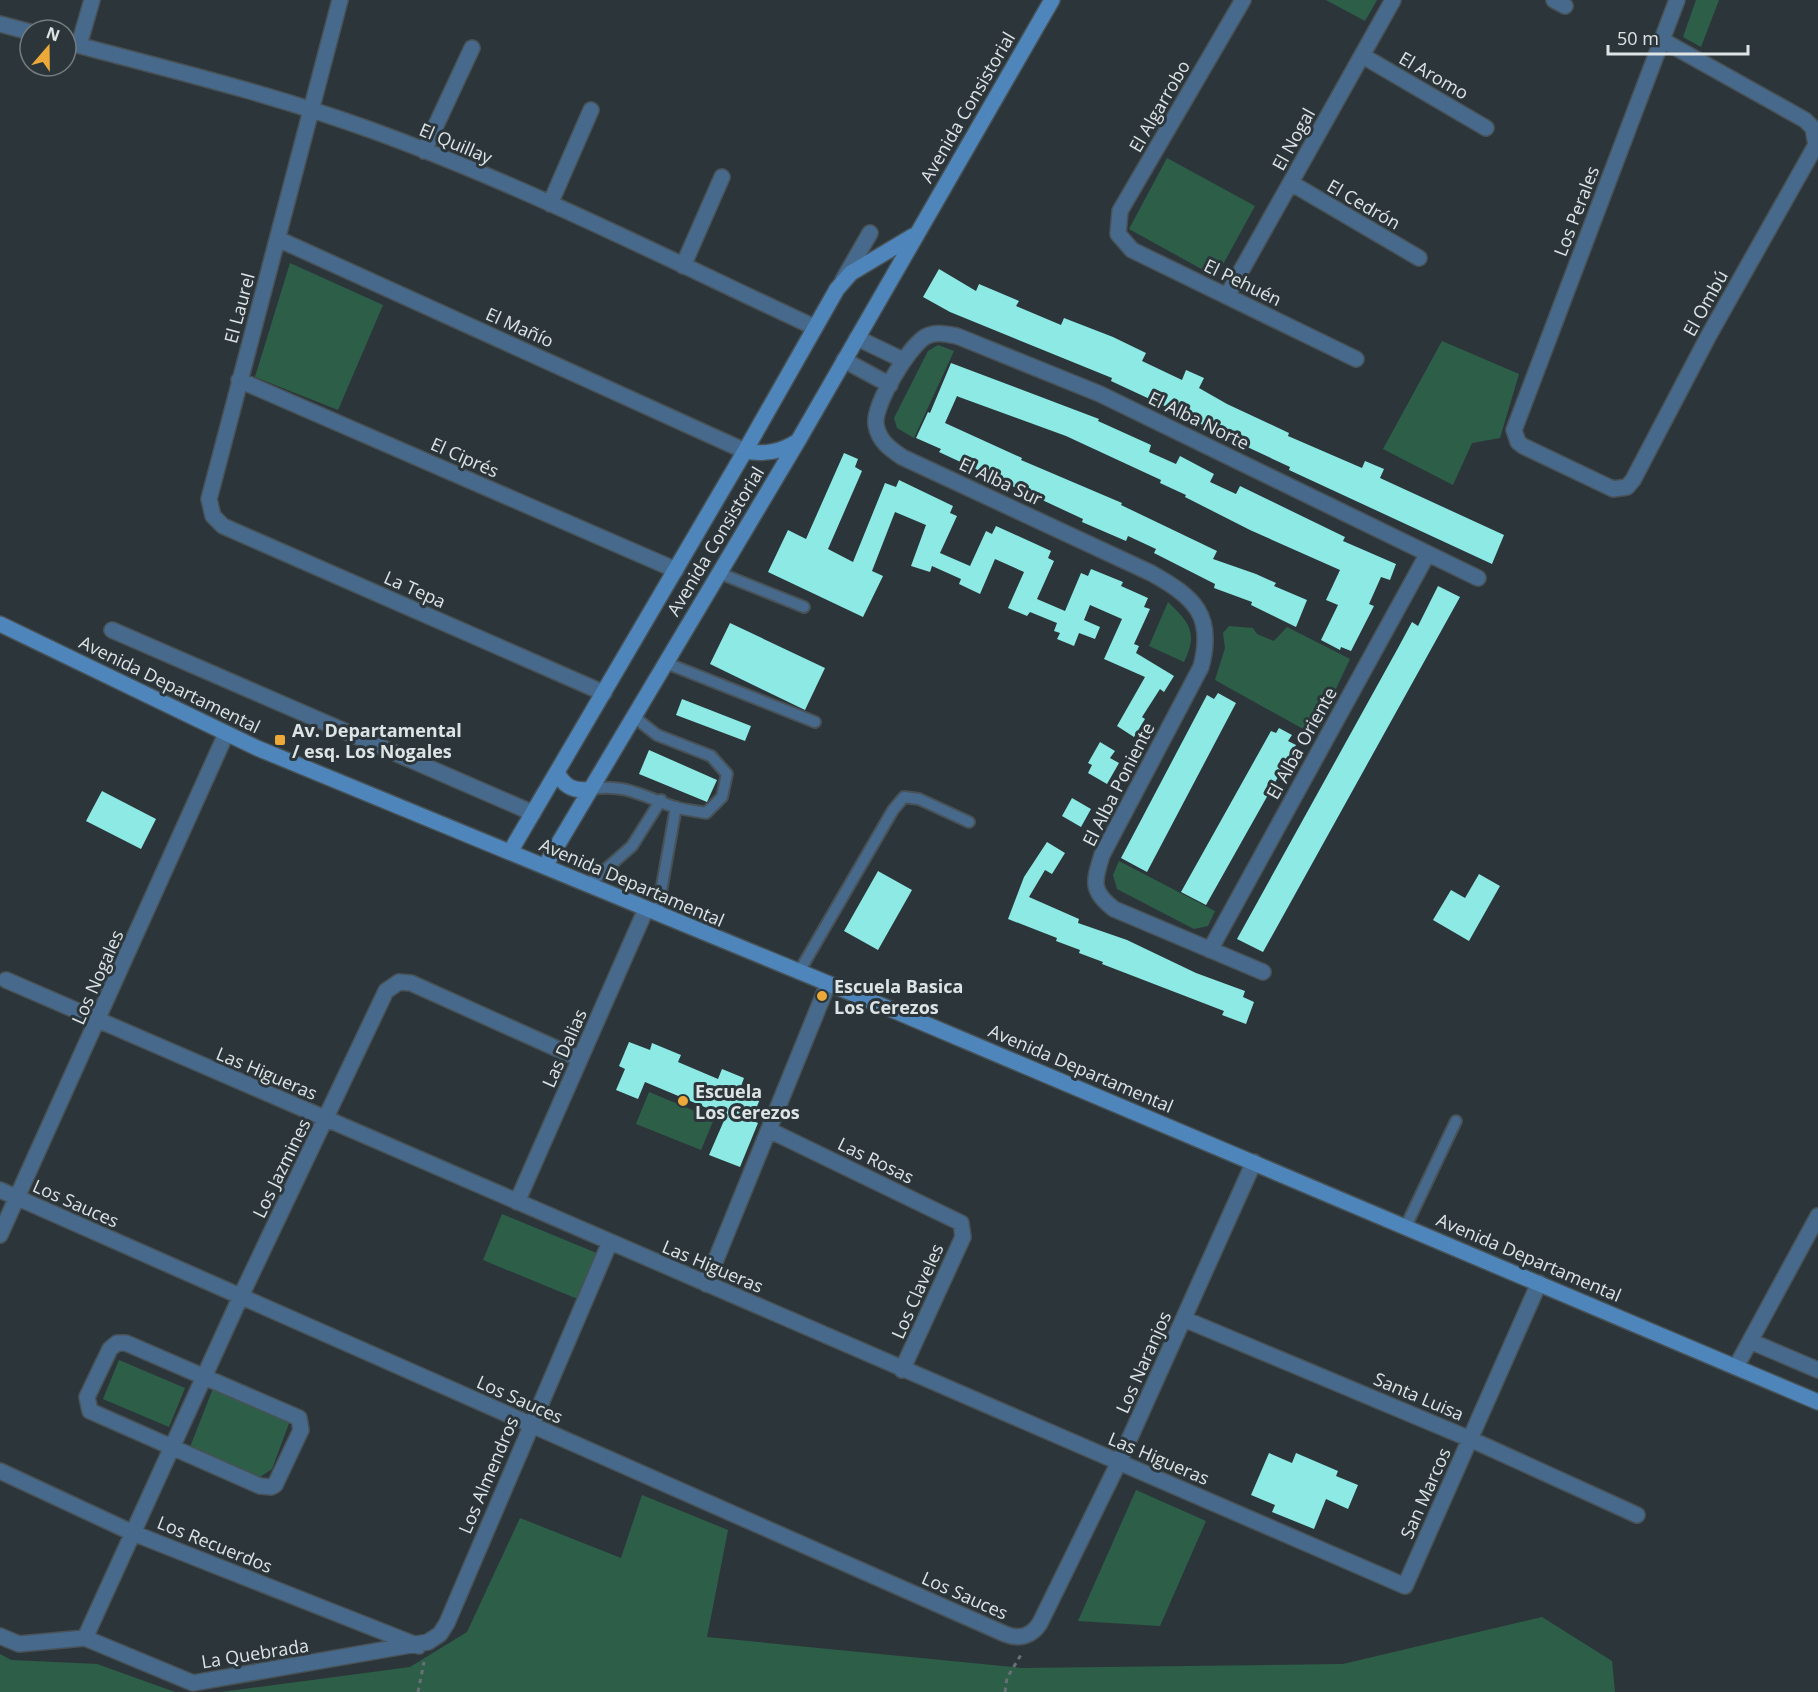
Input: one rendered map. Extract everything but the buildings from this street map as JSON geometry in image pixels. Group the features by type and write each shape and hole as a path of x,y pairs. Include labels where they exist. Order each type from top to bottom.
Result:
{"street":[{"path":"78,32 92,0"},
{"name":"El Laurel","path":"213,516 210,499 239,380 340,0"},
{"name":"Avenida Consistorial","path":"545,867 798,441 1052,0"},
{"name":"El Algarrobo","path":"1118,234 1120,211 1243,0"},
{"name":"El Nogal","path":"1227,296 1393,0"},
{"name":"Los Perales","path":"1623,488 1613,489 1523,446 1515,436 1515,425 1677,0"},
{"path":"0,24 18,29"},
{"name":"El Ombú","path":"1623,488 1633,480 1709,335 1814,150 1815,134 1805,120 1662,40"},
{"name":"El Quillay","path":"78,45 310,111 424,150 550,204 814,327"},
{"path":"424,150 472,48"},
{"name":"El Aromo","path":"1363,56 1486,128"},
{"path":"550,204 591,110"},
{"path":"683,266 722,177"},
{"name":"El Cedrón","path":"1291,183 1419,258"},
{"name":"Avenida Consistorial","path":"510,852 870,233"},
{"name":"Avenida Consistorial","path":"843,280 865,264 916,234"},
{"name":"El Pehuén","path":"1118,234 1132,250 1356,359"},
{"name":"El Mañío","path":"278,238 745,451"},
{"path":"865,264 878,272 882,279 880,297"},
{"name":"El Alba Norte","path":"890,385 903,360 925,337 940,333 957,336 1100,394 1478,578"},
{"path":"857,339 903,360"},
{"path":"844,360 890,385"},
{"name":"El Ciprés","path":"239,380 676,570"},
{"name":"El Alba Sur","path":"890,385 876,422 879,436 888,448 902,457 1151,573 1186,595 1200,610"},
{"path":"745,451 767,453 789,447 798,441"},
{"name":"La Tepa","path":"213,516 223,526 604,693"},
{"name":"El Alba Oriente","path":"1210,950 1427,555"},
{"name":"El Alba Poniente","path":"1200,610 1206,645 1201,667 1102,855 1095,877 1096,889 1102,900 1114,909 1263,972"},
{"name":"Avenida Departamental","path":"0,624 226,734 1254,1162 1818,1402"},
{"name":"Avenida Departamental","path":"112,630 533,813"},
{"name":"Los Nogales","path":"0,1235 226,734"},
{"path":"557,772 561,780 574,790 591,789"},
{"name":"Las Dalias","path":"518,1203 580,1059 652,912"},
{"name":"Las Higueras","path":"3,978 902,1370 1405,1586"},
{"name":"Los Jazmines","path":"85,1638 206,1377 240,1298 386,991 399,982 411,984 580,1059"},
{"path":"706,1284 828,984"},
{"name":"Las Rosas","path":"769,1130 958,1220 963,1227"},
{"name":"Los Naranjos","path":"1027,1636 1040,1623 1119,1462 1254,1162"},
{"name":"Los Sauces","path":"0,1190 240,1298 1005,1634 1012,1637 1027,1636"},
{"path":"1736,1367 1818,1216"},
{"name":"Los Claveles","path":"902,1370 963,1237 963,1227"},
{"name":"Los Almendros","path":"423,1644 440,1634 447,1623 610,1242"},
{"name":"San Marcos","path":"1405,1586 1539,1283"},
{"name":"Santa Luisa","path":"1184,1319 1470,1439 1636,1515"},
{"path":"1750,1341 1818,1370"},
{"path":"122,1342 206,1377 299,1418 301,1430 278,1480 265,1488 93,1413 87,1407 87,1397 110,1349 122,1342"},
{"name":"Los Recuerdos","path":"0,1471 133,1533 423,1644"},
{"name":"La Quebrada","path":"0,1636 19,1644 85,1638 193,1683 423,1644"}],"lane":[{"path":"719,573 804,607"},
{"path":"666,663 815,722"},
{"path":"591,789 610,786 635,790 676,807 706,813 722,797 728,774 711,756 657,735 634,717"},
{"path":"798,972 893,810 904,797 919,799 969,822"},
{"path":"588,885 632,846 660,800"},
{"path":"652,912 676,807"},
{"path":"1406,1226 1455,1121"}],"path":[{"path":"1005,1692 1008,1678 1023,1652 1027,1636"},
{"path":"418,1692 423,1644"}],"green space":[{"path":"1326,0 1377,0 1365,21"},
{"path":"1696,0 1719,0 1701,47 1683,37"},
{"path":"1167,158 1255,206 1216,277 1129,229"},
{"path":"290,263 383,305 338,410 255,377"},
{"path":"1442,341 1519,374 1500,438 1472,443 1453,485 1383,449"},
{"path":"938,345 954,351 914,438 897,428 894,418 928,351"},
{"path":"1168,602 1182,616 1191,636 1184,662 1149,646"},
{"path":"1229,626 1253,628 1257,634 1274,641 1287,627 1350,659 1314,735 1215,680 1225,648 1223,633"},
{"path":"1119,861 1215,911 1208,926 1194,929 1117,889 1113,875"},
{"path":"649,1092 714,1119 701,1150 636,1124"},
{"path":"502,1214 599,1254 580,1300 483,1260"},
{"path":"119,1360 185,1388 169,1427 103,1399"},
{"path":"214,1386 291,1418 272,1469 260,1477 190,1447"},
{"path":"1136,1490 1206,1521 1160,1626 1078,1621"},
{"path":"642,1495 728,1530 707,1637 1022,1668 1343,1664 1542,1617 1612,1661 1615,1692 221,1692 410,1667 467,1632 520,1518 621,1558"},
{"path":"0,1654 11,1660 97,1664 175,1692 0,1692"}],"place":[{"name":"Av. Departamental / esq. Los Nogales","path":"280,740"},
{"name":"Escuela Basica Los Cerezos","path":"822,996"},
{"name":"Escuela Los Cerezos","path":"683,1101"}]}
